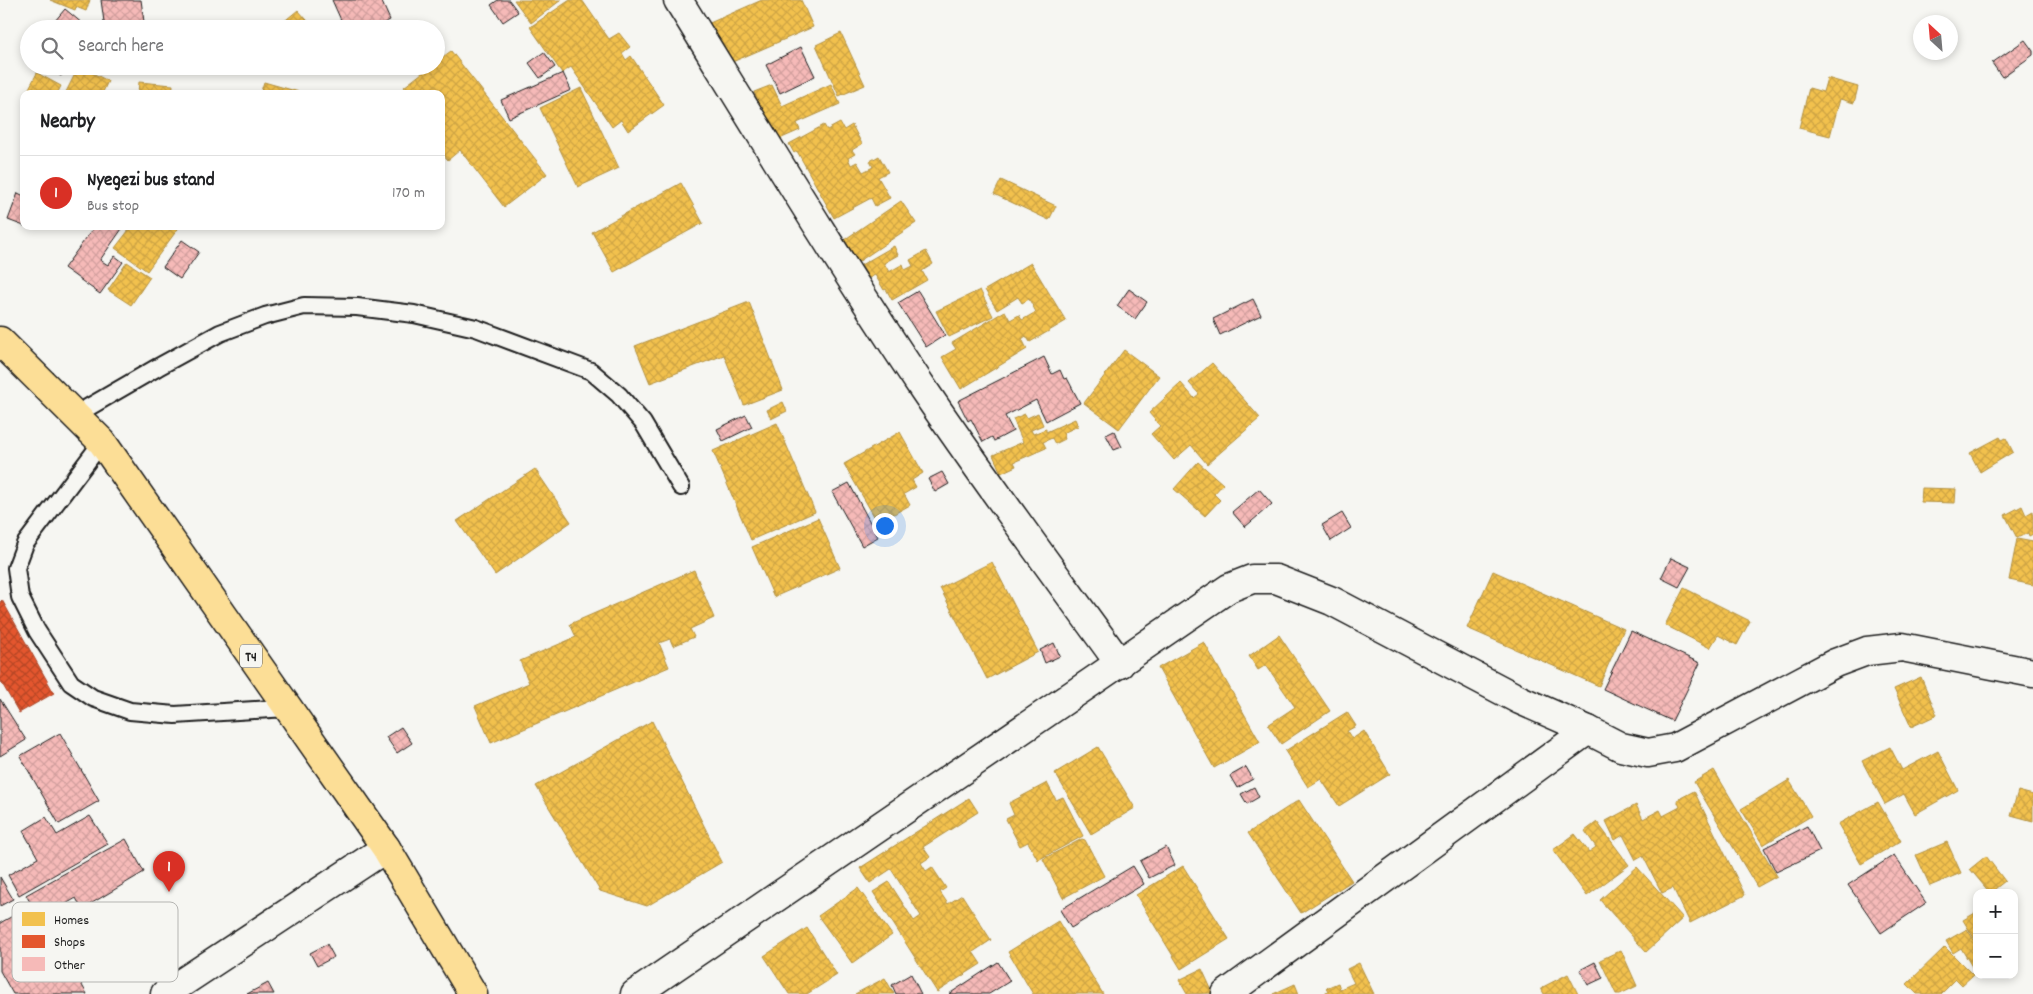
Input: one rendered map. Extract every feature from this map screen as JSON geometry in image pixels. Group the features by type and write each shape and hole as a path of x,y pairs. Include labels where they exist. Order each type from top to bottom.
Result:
{"highway":[{"name":"T4","path":"0,341 102,442 386,848 473,994"}],"street":[{"path":"678,0 792,185 924,390 1120,664"},
{"path":"634,994 1229,588 1252,579 1276,578 1332,601 1520,700 1621,747 1648,753 1675,748 1835,663 1867,651 1902,647 2033,673"},
{"path":"1226,994 1588,730"},
{"path":"165,994 386,848"}],"lane":[{"path":"75,415 220,333 265,316 304,306 357,307 414,314 476,328 590,371 619,395 643,423 681,487"},
{"path":"102,442 25,544 16,568 20,597 37,631 71,683 93,698 130,711 175,715 287,708"}],"building: Homes":[{"path":"50,0 90,0 86,11 76,7 75,10"},
{"path":"514,0 561,0 531,23"},
{"path":"570,0 582,0 609,39 619,33 630,47 622,53 626,60 631,56 664,105 628,131 621,120 612,127 571,67 562,73 530,27"},
{"path":"762,0 801,0 813,27 723,66 705,25"},
{"path":"298,10 307,20 286,20"},
{"path":"841,33 865,85 839,96 816,45"},
{"path":"451,51 547,174 504,207 460,150 448,160 445,157 445,90 407,90 404,87 419,75 445,75 445,55"},
{"path":"36,75 41,75 61,86 59,90 28,90"},
{"path":"74,75 96,75 108,81 104,90 67,90"},
{"path":"1827,78 1858,87 1854,103 1840,99 1830,136 1799,128 1809,88 1823,92"},
{"path":"139,82 173,85 172,90 138,90"},
{"path":"264,82 292,90 261,90"},
{"path":"831,84 840,104 797,123 800,130 775,141 754,92 772,85 782,106"},
{"path":"581,88 619,168 578,187 540,108"},
{"path":"840,123 844,130 852,125 862,144 852,150 855,154 848,158 851,165 857,162 863,172 873,167 870,161 879,156 888,172 878,177 890,198 875,206 871,198 834,218 797,151 794,153 789,144 824,125 827,130"},
{"path":"1001,180 1056,206 1049,220 994,194"},
{"path":"681,183 703,223 614,272 592,232"},
{"path":"901,201 916,223 858,262 844,240"},
{"path":"129,230 177,230 147,271 115,248"},
{"path":"894,246 898,255 884,263 889,272 903,264 905,270 913,266 910,260 926,251 933,264 922,271 927,280 892,300 875,275 869,278 861,265"},
{"path":"127,262 150,277 131,305 108,290"},
{"path":"1031,263 1066,321 1030,342 1026,336 1022,339 1027,349 961,389 942,357 956,349 952,343 1005,311 1010,320 1019,315 1022,320 1036,312 1029,299 1022,303 1018,297 997,310 985,290"},
{"path":"980,290 993,316 949,337 936,311"},
{"path":"749,302 783,390 744,405 724,355 650,383 635,346"},
{"path":"1124,350 1159,376 1119,429 1084,403"},
{"path":"1212,363 1260,418 1207,464 1191,445 1174,460 1151,434 1160,426 1149,413 1181,383 1194,398 1199,394 1189,383"},
{"path":"783,402 787,411 771,419 767,410"},
{"path":"1038,413 1043,425 1031,430 1033,434 1046,429 1046,432 1075,419 1078,426 1063,433 1065,439 1055,444 1052,438 1043,442 1046,448 1014,462 1016,466 1001,473 993,455 1023,442 1013,419 1025,414 1027,418"},
{"path":"777,423 815,512 751,540 713,451"},
{"path":"900,432 923,473 912,480 916,487 904,494 910,505 878,523 844,464"},
{"path":"2000,437 2002,440 2006,438 2013,452 1980,472 1970,453"},
{"path":"1198,462 1223,484 1214,494 1220,500 1205,516 1174,489"},
{"path":"535,469 571,522 495,575 457,521"},
{"path":"1922,488 1956,489 1955,503 1921,502"},
{"path":"2022,506 2026,515 2033,511 2033,534 2029,536 2028,533 2017,538 2005,515"},
{"path":"818,518 840,568 774,597 752,547"},
{"path":"2017,539 2033,542 2033,585 2009,580"},
{"path":"992,562 1038,652 987,679 940,588"},
{"path":"694,570 714,618 690,629 694,637 673,646 670,639 659,643 669,667 491,743 475,706 529,683 520,661 576,637 570,624"},
{"path":"1493,571 1624,629 1599,686 1467,628"},
{"path":"1684,588 1750,621 1737,645 1718,635 1710,648 1665,625"},
{"path":"1279,635 1330,711 1281,744 1268,725 1295,707 1266,665 1258,670 1249,656"},
{"path":"1204,642 1260,742 1214,768 1158,668"},
{"path":"1921,677 1937,715 1911,727 1894,689"},
{"path":"1347,712 1356,726 1347,731 1352,739 1364,731 1390,774 1339,806 1321,779 1308,787 1285,751"},
{"path":"652,721 722,862 647,906 600,891 536,786"},
{"path":"1098,747 1135,808 1091,834 1055,773"},
{"path":"1890,747 1902,770 1938,751 1958,790 1915,814 1904,794 1885,804 1862,761"},
{"path":"1714,770 1777,876 1757,887 1694,782"},
{"path":"1789,780 1811,816 1763,845 1741,809"},
{"path":"1047,783 1056,800 1063,797 1083,836 1038,860 1028,842 1020,846 1006,819 1014,815 1009,803"},
{"path":"1694,791 1745,895 1690,923 1673,888 1662,893 1643,856 1636,860 1623,835 1615,840 1606,821 1636,805 1643,819 1660,810 1663,816 1680,807 1677,800"},
{"path":"2018,791 2033,795 2033,821 2011,815"},
{"path":"969,798 978,812 923,847 930,857 921,863 926,871 932,867 946,888 940,892 948,904 962,895 991,940 973,952 981,964 937,992 873,892 889,882 914,921 921,916 891,869 870,883 860,868"},
{"path":"1299,800 1352,881 1301,913 1248,833"},
{"path":"1878,802 1901,841 1861,864 1838,824"},
{"path":"1597,822 1629,865 1587,896 1553,850 1575,834 1589,852 1596,847 1585,831"},
{"path":"1082,839 1085,840 1104,876 1063,898 1043,859"},
{"path":"1947,842 1961,873 1930,886 1916,855"},
{"path":"1986,856 2005,881 1995,889 1987,889 1970,869"},
{"path":"1183,866 1229,939 1181,969 1136,895"},
{"path":"1637,867 1683,918 1646,952 1600,900"},
{"path":"858,888 892,935 852,963 818,916"},
{"path":"1973,914 1973,936 1963,920"},
{"path":"1058,921 1103,994 1033,994 1008,952"},
{"path":"807,928 837,975 807,994 789,994 764,956"},
{"path":"1967,929 1973,939 1973,968 1961,948 1953,953 1946,941"},
{"path":"1945,947 1973,975 1962,985 1956,979 1941,994 1917,994 1907,984"},
{"path":"1621,950 1637,986 1616,994 1600,960"},
{"path":"1359,963 1374,994 1324,994 1328,992 1326,988 1338,983 1340,989 1354,983 1347,969"},
{"path":"1202,969 1213,993 1187,994 1179,980"},
{"path":"1568,974 1578,994 1544,994 1541,988"},
{"path":"885,978 894,994 855,994"},
{"path":"1295,984 1299,994 1273,994"}],"building: Shops":[{"path":"2,600 54,693 19,713 0,680 0,602"}],"building: Other":[{"path":"101,0 141,0 144,20 104,20"},
{"path":"332,0 381,0 390,20 341,20"},
{"path":"498,0 509,0 518,12 503,22 491,5"},
{"path":"65,9 78,20 56,20"},
{"path":"2025,40 2033,51 2033,55 2002,77 1992,63"},
{"path":"801,47 815,76 780,93 766,65"},
{"path":"544,52 555,67 540,78 529,63"},
{"path":"563,73 571,90 509,118 501,100"},
{"path":"18,193 20,194 20,224 8,220"},
{"path":"92,230 121,230 100,260 108,265 115,256 123,262 100,294 64,268"},
{"path":"182,240 199,252 180,279 163,267"},
{"path":"1129,289 1147,302 1135,319 1117,306"},
{"path":"918,291 945,335 926,347 898,303"},
{"path":"1253,299 1261,315 1220,335 1213,319"},
{"path":"1044,357 1052,374 1060,370 1064,379 1067,378 1080,403 1046,421 1036,400 1005,416 1013,431 994,441 992,437 983,442 971,419 968,421 958,401"},
{"path":"746,415 752,427 723,441 717,429"},
{"path":"1114,431 1122,447 1114,450 1106,435"},
{"path":"942,472 949,484 935,492 928,479"},
{"path":"849,483 878,537 862,546 832,492"},
{"path":"1259,489 1272,504 1245,527 1232,512"},
{"path":"1342,513 1351,528 1331,541 1322,525"},
{"path":"1671,558 1690,567 1679,587 1661,578"},
{"path":"1631,631 1700,663 1672,721 1603,689"},
{"path":"1054,643 1060,656 1045,663 1040,650"},
{"path":"0,699 26,740 0,756"},
{"path":"401,727 412,743 397,753 386,737"},
{"path":"60,733 99,801 59,824 20,756"},
{"path":"1246,767 1253,779 1237,788 1230,776"},
{"path":"1254,787 1259,797 1247,804 1241,794"},
{"path":"90,816 108,844 19,895 8,875 38,858 23,831 46,817 57,835"},
{"path":"1807,826 1820,851 1776,872 1764,848"},
{"path":"126,839 144,872 94,902 78,902 76,898 69,902 30,902 26,895"},
{"path":"1166,847 1175,865 1149,878 1140,861"},
{"path":"1894,855 1926,903 1881,933 1848,885"},
{"path":"1133,866 1144,884 1071,928 1060,910"},
{"path":"0,877 13,899 0,906"},
{"path":"12,916 12,982 80,982 87,994 13,994 0,971 0,923"},
{"path":"327,944 334,957 317,966 310,953"},
{"path":"998,962 1010,981 989,994 949,994"},
{"path":"1595,962 1603,978 1588,985 1580,970"},
{"path":"911,974 921,994 896,994 892,985"},
{"path":"268,983 274,994 247,994"}],"place":[{"name":"Nyegezi bus stand","path":"169,892"}]}
